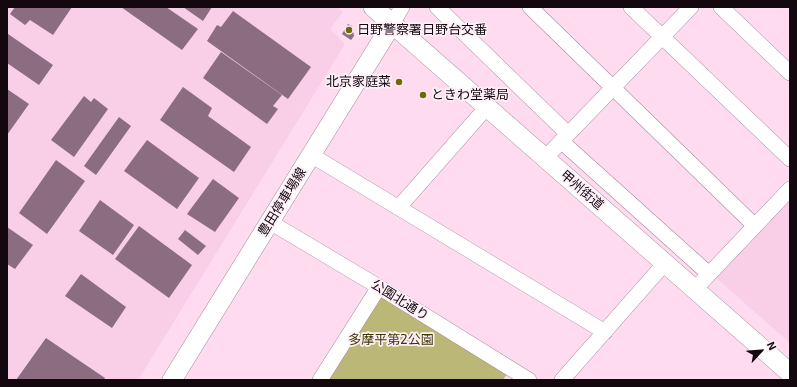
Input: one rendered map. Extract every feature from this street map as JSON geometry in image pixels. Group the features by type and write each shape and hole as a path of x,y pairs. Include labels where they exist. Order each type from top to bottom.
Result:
{"main road":[{"name":"甲州街道","path":"373,7 790,373"},
{"name":"豊田停車場線","path":"172,380 392,24"}],"street":[{"path":"392,24 402,7"},
{"path":"437,7 565,138 709,274"},
{"path":"530,7 755,226"},
{"path":"631,7 790,159"},
{"path":"545,158 690,7"},
{"path":"721,7 790,74"},
{"path":"399,207 487,107"},
{"path":"311,155 605,332"},
{"path":"695,289 790,189"},
{"name":"公園北通り","path":"270,222 379,287 507,374 529,380"},
{"path":"562,380 665,263"},
{"path":"320,380 379,287"}],"shaded area":[{"path":"7,7 337,7 343,12 330,29 345,44 138,380 7,380"},
{"path":"790,196 790,343 714,276"}],"green space":[{"name":"多摩平第2公園","path":"379,287 511,368 503,380 320,380"}],"building":[{"path":"15,7 72,7 53,35 30,20 25,25 10,14"},
{"path":"121,7 166,7 198,29 182,50"},
{"path":"183,7 212,7 203,21"},
{"path":"233,11 311,67 288,99 207,41 217,25 221,27"},
{"name":"日野警察署日野台交番","path":"348,24 352,26 354,36 351,40 342,34"},
{"path":"8,34 53,65 39,85 7,63"},
{"path":"221,52 282,95 273,106 278,109 267,124 203,78"},
{"path":"183,87 212,108 208,116 251,147 234,172 160,120"},
{"path":"7,89 29,104 7,135"},
{"path":"84,96 91,102 94,98 108,109 74,157 51,140"},
{"path":"119,117 131,126 96,175 84,166"},
{"path":"147,140 199,178 177,209 124,171"},
{"path":"56,160 85,181 47,234 19,213"},
{"path":"213,179 239,198 215,232 187,214"},
{"path":"100,200 134,225 113,255 79,231"},
{"path":"139,226 192,265 169,298 115,259"},
{"path":"7,227 33,245 15,269 7,264"},
{"path":"185,230 206,246 198,255 178,239"},
{"path":"81,274 126,307 112,328 65,296"},
{"path":"46,338 105,378 104,380 16,380"}],"place":[{"name":"日野警察署日野台交番","path":"349,30"},
{"name":"北京家庭菜","path":"399,82"},
{"name":"ときわ堂薬局","path":"423,95"}]}
